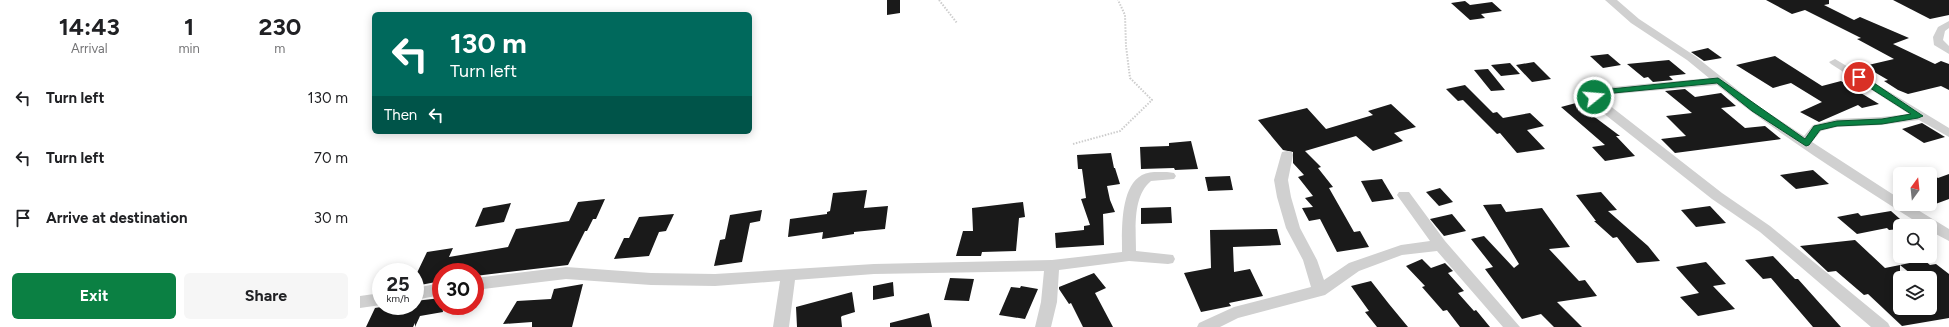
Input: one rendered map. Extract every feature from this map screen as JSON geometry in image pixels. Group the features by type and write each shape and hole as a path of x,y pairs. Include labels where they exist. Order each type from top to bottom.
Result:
{"street":[{"path":"1610,0 1624,10 1635,21 1691,58 1754,109 1949,236"},
{"path":"1949,24 1944,26 1937,35 1938,43 1949,51"},
{"path":"1835,62 1918,116 1949,133"},
{"path":"1718,81 1601,92 1594,97 1597,102 1717,196 1765,229 1882,327"},
{"path":"1806,143 1817,128 1837,123 1882,121 1918,116"},
{"path":"1287,155 1281,180 1284,197 1293,228 1310,260 1320,291"},
{"path":"1128,256 1130,212 1135,190 1147,178 1169,176"},
{"path":"1404,195 1440,245 1512,327"},
{"path":"1205,327 1234,313 1320,291 1354,267 1401,250 1440,245"},
{"path":"484,283 566,273 651,279 716,280 918,268 1052,265 1128,256 1168,259"},
{"path":"1043,327 1049,302 1052,265"},
{"path":"781,327 788,275"},
{"path":"360,302 372,300"}],"path":[{"path":"939,0 957,23"},
{"path":"1073,144 1120,131 1152,100 1130,78 1126,46 1125,15 1118,0"}],"building":[{"path":"887,0 900,0 900,13 887,15"},
{"path":"1766,0 1829,0 1829,4 1824,5 1854,20 1860,17 1909,38 1893,44 1935,64 1941,61 1949,64 1949,90 1941,86 1908,94 1898,90 1884,81 1888,80 1864,66 1894,59 1857,39 1861,38 1805,10 1792,14"},
{"path":"1893,0 1949,0 1949,15 1930,19"},
{"path":"1465,1 1470,5 1492,2 1502,11 1481,14 1485,18 1470,20 1451,3"},
{"path":"1708,48 1722,58 1704,61 1691,52"},
{"path":"1608,54 1621,65 1603,68 1590,56"},
{"path":"1775,56 1822,86 1841,81 1879,104 1862,108 1858,105 1819,122 1800,112 1822,102 1791,83 1773,88 1736,65"},
{"path":"1669,60 1686,74 1669,76 1673,80 1653,82 1648,77 1644,78 1627,64"},
{"path":"1534,62 1551,79 1532,82 1516,65"},
{"path":"1510,63 1520,74 1501,76 1491,65"},
{"path":"1488,69 1505,90 1491,91 1474,70"},
{"path":"1465,85 1493,113 1497,112 1503,118 1530,113 1544,126 1527,130 1545,149 1517,153 1500,133 1497,134 1463,100 1458,101 1446,89"},
{"path":"1685,89 1695,97 1721,93 1736,106 1721,108 1745,128 1765,126 1781,139 1675,153 1661,139 1686,136 1666,116 1692,113 1665,91"},
{"path":"1576,103 1620,136 1616,136 1635,156 1605,161 1592,147 1605,145 1561,107"},
{"path":"1391,104 1416,127 1394,133 1403,141 1373,151 1356,136 1305,151 1321,167 1318,168 1333,187 1329,188 1354,232 1360,231 1369,247 1337,252 1320,219 1309,221 1302,208 1313,207 1305,198 1313,196 1298,177 1304,175 1293,163 1293,152 1283,150 1258,120 1307,108 1326,129 1373,115 1368,111"},
{"path":"1922,123 1945,137 1924,143 1902,129"},
{"path":"1191,141 1198,169 1141,169 1140,147 1169,146 1169,143"},
{"path":"1111,153 1114,168 1120,184 1107,186 1110,200 1115,212 1103,214 1104,245 1056,248 1055,233 1084,230 1084,226 1090,225 1081,199 1086,198 1082,169 1078,169 1077,155"},
{"path":"1813,170 1829,184 1796,189 1780,175"},
{"path":"1949,174 1949,199 1937,203 1937,177"},
{"path":"1230,176 1233,190 1208,191 1205,177"},
{"path":"1382,179 1394,199 1372,202 1361,181"},
{"path":"1440,188 1453,202 1439,206 1426,192"},
{"path":"867,190 864,208 888,206 885,229 854,232 854,234 822,239 823,232 788,237 790,219 827,214 827,212 830,211 833,193"},
{"path":"1601,192 1617,210 1608,211 1648,246 1660,261 1637,263 1617,237 1613,238 1594,221 1596,221 1576,195"},
{"path":"605,199 596,219 593,219 587,231 585,231 568,265 484,275 484,263 432,263 432,283 424,284 424,263 422,263 427,252 453,248 449,257 508,247 516,229 569,221 578,202"},
{"path":"1023,202 1025,217 1019,218 1016,251 982,252 981,256 956,256 963,231 973,231 972,208"},
{"path":"511,203 504,222 475,227 483,208"},
{"path":"1501,204 1506,212 1542,208 1570,247 1549,249 1579,281 1585,280 1597,296 1557,302 1582,327 1554,327 1541,314 1522,319 1485,269 1493,267 1471,239 1484,236 1514,268 1519,264 1483,205"},
{"path":"1710,206 1726,223 1696,227 1681,210"},
{"path":"1171,207 1172,223 1141,224 1141,208"},
{"path":"762,210 760,221 750,223 742,262 714,266 720,240 725,239 730,215"},
{"path":"1891,211 1900,219 1893,219 1893,230 1889,230 1887,228 1857,234 1837,217 1858,213 1861,216"},
{"path":"674,214 666,231 659,232 649,256 614,259 624,238 629,238 639,217"},
{"path":"1452,214 1466,231 1444,236 1430,219"},
{"path":"1277,229 1281,245 1233,247 1234,272 1250,269 1263,296 1229,303 1231,306 1201,312 1184,273 1211,268 1210,230"},
{"path":"1855,240 1885,268 1909,263 1928,263 1930,265 1936,264 1949,274 1949,318 1902,326 1868,294 1864,295 1836,271 1828,272 1800,246"},
{"path":"1773,256 1795,279 1798,279 1841,327 1813,327 1771,278 1763,279 1745,260"},
{"path":"1422,259 1431,268 1445,263 1453,271 1448,273 1464,291 1458,293 1474,311 1476,310 1490,327 1460,327 1447,310 1443,311 1422,287 1425,286 1406,266"},
{"path":"1706,262 1726,284 1713,286 1735,309 1698,316 1680,297 1699,293 1676,267"},
{"path":"1094,273 1106,288 1095,293 1113,327 1083,327 1071,303 1069,304 1059,289 1059,287"},
{"path":"950,278 974,279 969,301 944,300"},
{"path":"1371,281 1408,327 1377,327 1365,312 1369,311 1351,286"},
{"path":"893,282 894,296 873,300 873,286"},
{"path":"583,284 572,327 532,327 532,322 503,324 517,301 551,299 554,289"},
{"path":"1021,286 1038,289 1025,319 999,315 1011,287 1020,288"},
{"path":"852,292 855,312 841,317 842,327 797,327 796,307"},
{"path":"432,299 432,314 420,316 415,327 415,323 413,327 366,327 372,314 424,315 424,300"},
{"path":"929,313 932,327 890,327 890,323"}],"route":[{"path":"1594,97 1601,92 1718,81 1754,109 1806,143 1817,128 1837,123 1882,121 1918,116 1859,77"}]}
